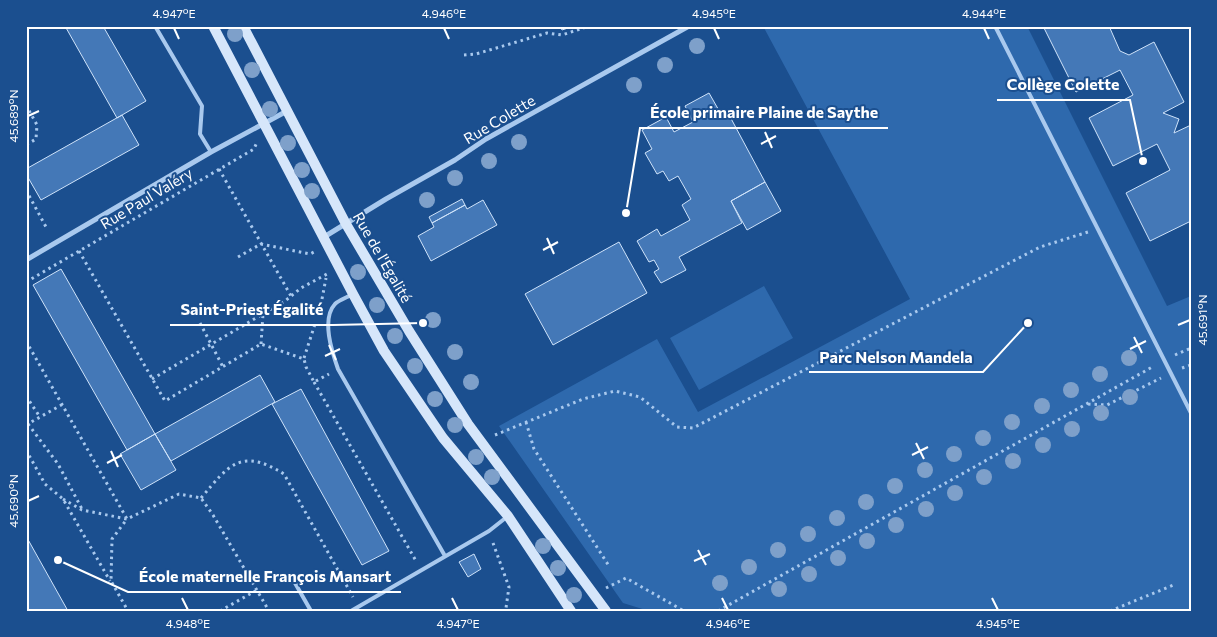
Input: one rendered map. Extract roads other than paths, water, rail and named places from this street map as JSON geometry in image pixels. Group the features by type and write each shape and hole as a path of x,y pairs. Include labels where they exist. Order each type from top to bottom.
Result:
{"street":[{"path":"214,26 339,269 384,351 443,438 508,516 571,611"},
{"name":"Rue de l'Égalité","path":"243,26 346,224 409,330 481,441 606,611"},
{"name":"Rue Colette","path":"325,241 346,224 456,160 486,139 689,26"},
{"name":"Rue Paul Valéry","path":"26,260 286,110"}],"lane":[{"path":"155,26 202,106 200,134 211,152"},
{"path":"995,26 1191,413"},
{"path":"353,294 335,304 327,324 332,353 338,369 445,556"},
{"path":"351,611 489,530 508,516"},
{"path":"295,583 311,611"}],"place":[{"name":"Collège Colette","path":"1143,161"},
{"name":"École primaire Plaine de Saythe","path":"626,213"},
{"name":"Saint-Priest Égalité","path":"423,323"},
{"name":"Parc Nelson Mandela","path":"1028,323"},
{"name":"École maternelle François Mansart","path":"58,560"}]}
